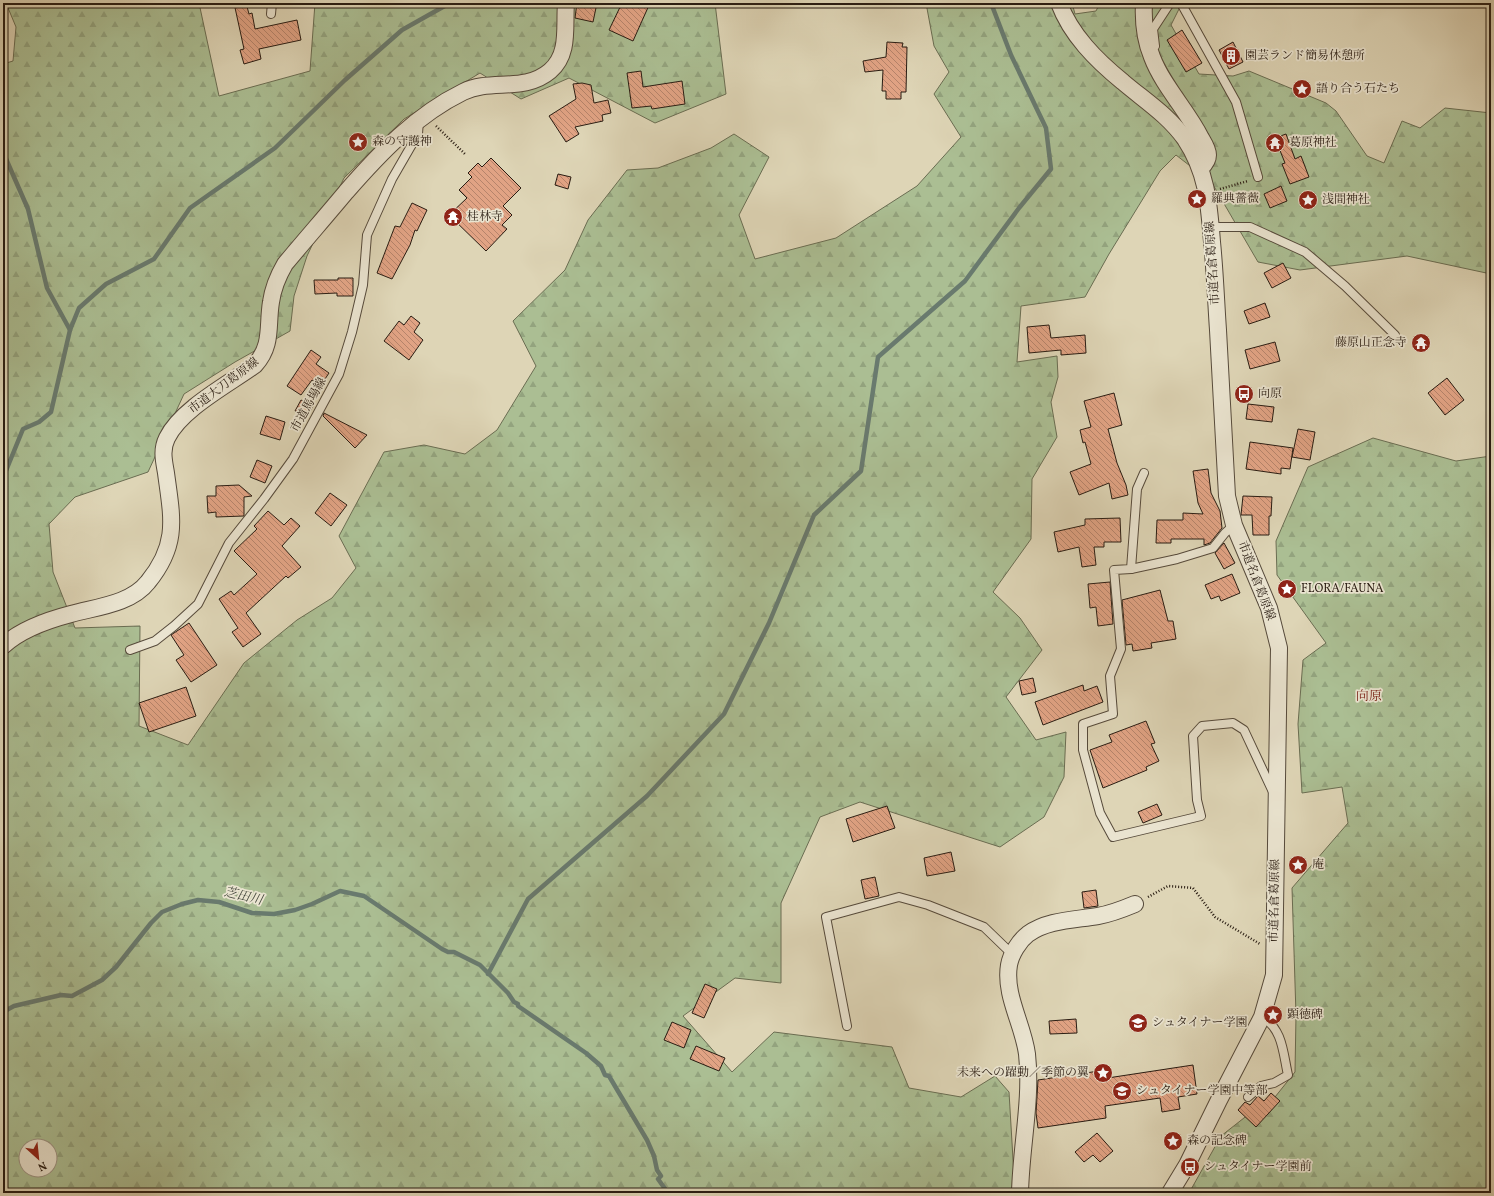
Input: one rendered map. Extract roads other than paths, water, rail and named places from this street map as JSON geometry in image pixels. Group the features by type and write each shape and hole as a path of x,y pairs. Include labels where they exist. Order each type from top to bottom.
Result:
{"street":[{"name":"市道大刀葛原線","path":"3,646 10,639 33,627 68,614 122,600 134,594 147,584 164,560 170,544 172,516 163,455 167,437 178,422 192,409 255,365 261,358 266,350 268,340 273,290 285,264 378,156 403,132 448,100 464,91 480,86 525,84 550,71 559,60 566,41 566,3"},
{"name":"市道名倉葛原線","path":"1059,3 1064,16 1086,47 1105,67 1160,111 1184,138 1201,168 1207,193 1215,273 1227,496 1234,524 1268,608 1278,648 1274,975 1262,1017 1187,1165 1170,1193"},
{"path":"1144,3 1145,35 1152,58 1168,87 1197,129 1205,145 1208,155 1201,168"},
{"path":"1020,1193 1020,1178 1027,1110 1028,1073 1024,1037 1011,995 1009,964 1012,954 1026,935 1047,924 1100,916 1122,910 1135,904"}],"lane":[{"path":"270,14 272,3"},
{"path":"1157,67 1153,29 1170,3"},
{"path":"1181,3 1236,102 1258,177"},
{"name":"市道馬場線","path":"130,650 155,640 174,626 198,604 229,543 293,459 339,374 352,332 362,285 367,235 392,179 418,134 423,118"},
{"path":"1211,227 1250,227 1305,252 1345,286 1395,335"},
{"path":"1131,569 1137,489 1144,473"},
{"path":"1234,524 1225,532 1213,548 1177,559 1131,569 1114,570 1121,649 1110,676 1113,714 1083,724 1082,750 1100,814 1113,837 1201,816 1197,800 1193,736 1202,726 1233,723 1244,730 1277,801"},
{"path":"847,1026 826,917 899,897 928,905 984,927 1012,954"},
{"path":"1248,1097 1262,1086 1274,1083 1288,1075 1279,1033 1270,1021 1262,1017"}],"waterway":[{"path":"3,478 23,429 39,422 51,412 70,330 79,308 106,284 154,259 190,208 275,148 345,80 402,30 450,3"},
{"path":"488,974 528,899 647,796 724,714 769,623 814,515 861,471 878,357 965,281 1019,208 1051,169 1046,128 1011,55 991,3"},
{"path":"3,152 28,209 47,288 70,330"},
{"name":"芝田川","path":"3,1012 14,1006 61,995 72,996 102,980 116,967 151,923 162,912 182,904 198,900 219,902 252,913 274,914 295,910 340,891 364,896 442,949 448,952 454,952 480,965 508,993 514,1002 518,1004 518,1006 586,1053 601,1066 605,1075 609,1076 647,1140 654,1156 657,1170 661,1176 658,1179 668,1193"}],"place":[{"name":"園芸ランド簡易休憩所","path":"1231,56"},
{"name":"語り合う石たち","path":"1302,89"},
{"name":"森の守護神","path":"358,142"},
{"name":"葛原神社","path":"1275,143"},
{"name":"羅典薔薇","path":"1197,199"},
{"name":"浅間神社","path":"1308,200"},
{"name":"桂林寺","path":"453,217"},
{"name":"藤原山正念寺","path":"1421,343"},
{"name":"向原","path":"1244,394"},
{"name":"FLORA/FAUNA","path":"1287,589"},
{"name":"庵","path":"1298,865"},
{"name":"顕徳碑","path":"1273,1015"},
{"name":"シュタイナー学園","path":"1138,1023"},
{"name":"未来への躍動／季節の翼","path":"1103,1073"},
{"name":"シュタイナー学園中等部","path":"1122,1091"},
{"name":"森の記念碑","path":"1173,1141"},
{"name":"シュタイナー学園前","path":"1190,1167"}],"district":[{"name":"向原","path":"1369,697"}]}
